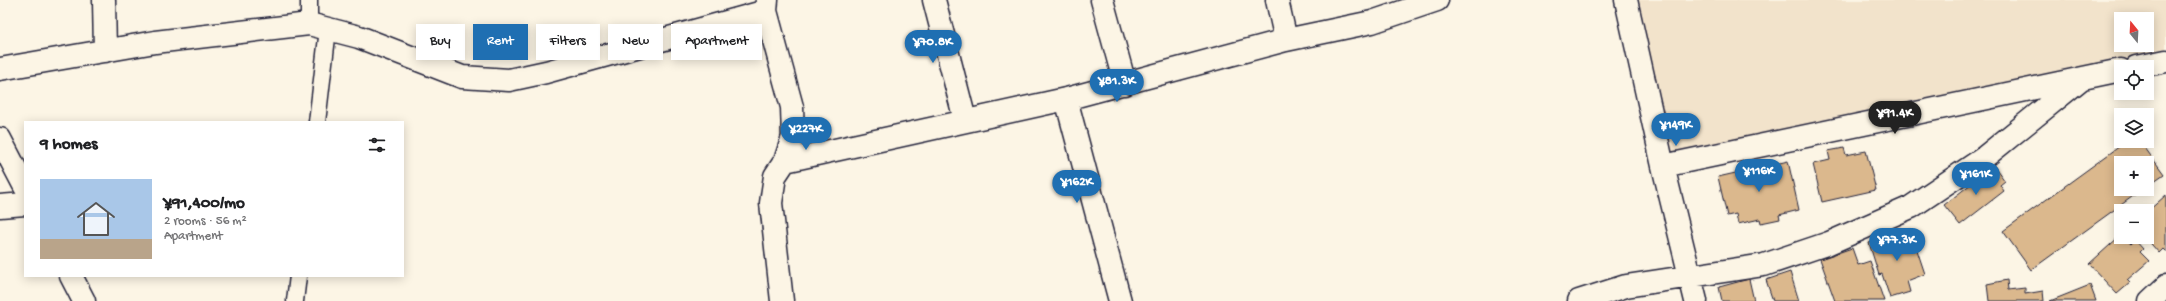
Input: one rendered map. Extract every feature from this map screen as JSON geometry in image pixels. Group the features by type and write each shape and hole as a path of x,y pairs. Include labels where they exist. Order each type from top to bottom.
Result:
{"street":[{"path":"104,0 105,51"},
{"path":"934,0 965,120"},
{"path":"1102,0 1125,84"},
{"path":"1277,0 1286,40"},
{"path":"785,161 965,120 1066,99 1286,40 1372,22 1437,0"},
{"path":"1626,0 1663,166 1696,301"},
{"path":"0,69 155,42 319,26 359,37 462,77 509,80 546,72 767,5 792,107 793,137 785,161 775,176 771,203 782,301"},
{"path":"2154,63 2166,61"},
{"path":"1663,166 2114,72"},
{"path":"1579,301 1626,286 1764,265 1829,243 1910,208 1981,160 2081,79"},
{"path":"1066,99 1120,301"},
{"path":"0,139 24,185"},
{"path":"0,206 24,204"},
{"path":"72,277 84,301"},
{"path":"2150,301 2166,286"}],"lane":[{"path":"309,0 319,26 317,121"},
{"path":"295,301 298,277"}],"shaded area":[{"path":"1626,0 2166,0 2166,61 2154,64 2154,60 2114,60 2114,72 1663,166"}],"building":[{"path":"1844,148 1846,155 1866,151 1876,190 1822,202 1813,164 1830,160 1828,151"},
{"path":"2117,148 2145,148 2151,156 2114,156 2114,196 2133,196 2122,204 2114,204 2114,210 2031,270 2003,231"},
{"path":"2154,160 2164,174 2154,181"},
{"path":"1788,161 1799,210 1779,215 1780,219 1761,223 1760,219 1738,224 1736,214 1727,216 1718,177 1740,172 1739,169 1758,164 1759,168"},
{"path":"1994,166 2005,181 2000,185 2004,191 1960,225 1944,205"},
{"path":"2166,195 2166,252 2163,249 2159,253 2151,244 2154,244 2154,206"},
{"path":"1910,229 1925,274 1907,281 1910,292 1890,298 1882,274 1879,275 1869,243"},
{"path":"2114,241 2114,244 2139,244 2143,249 2140,252 2149,261 2127,280 2130,283 2117,294 2089,264"},
{"path":"1852,248 1858,265 1870,261 1884,301 1835,301 1820,259"},
{"path":"1790,272 1799,301 1773,301 1766,280"},
{"path":"1749,279 1754,301 1722,301 1719,287"},
{"path":"2007,280 2008,290 2025,288 2025,294 2043,291 2044,301 1989,301 1987,284"},
{"path":"2090,285 2096,301 2050,301"}]}
